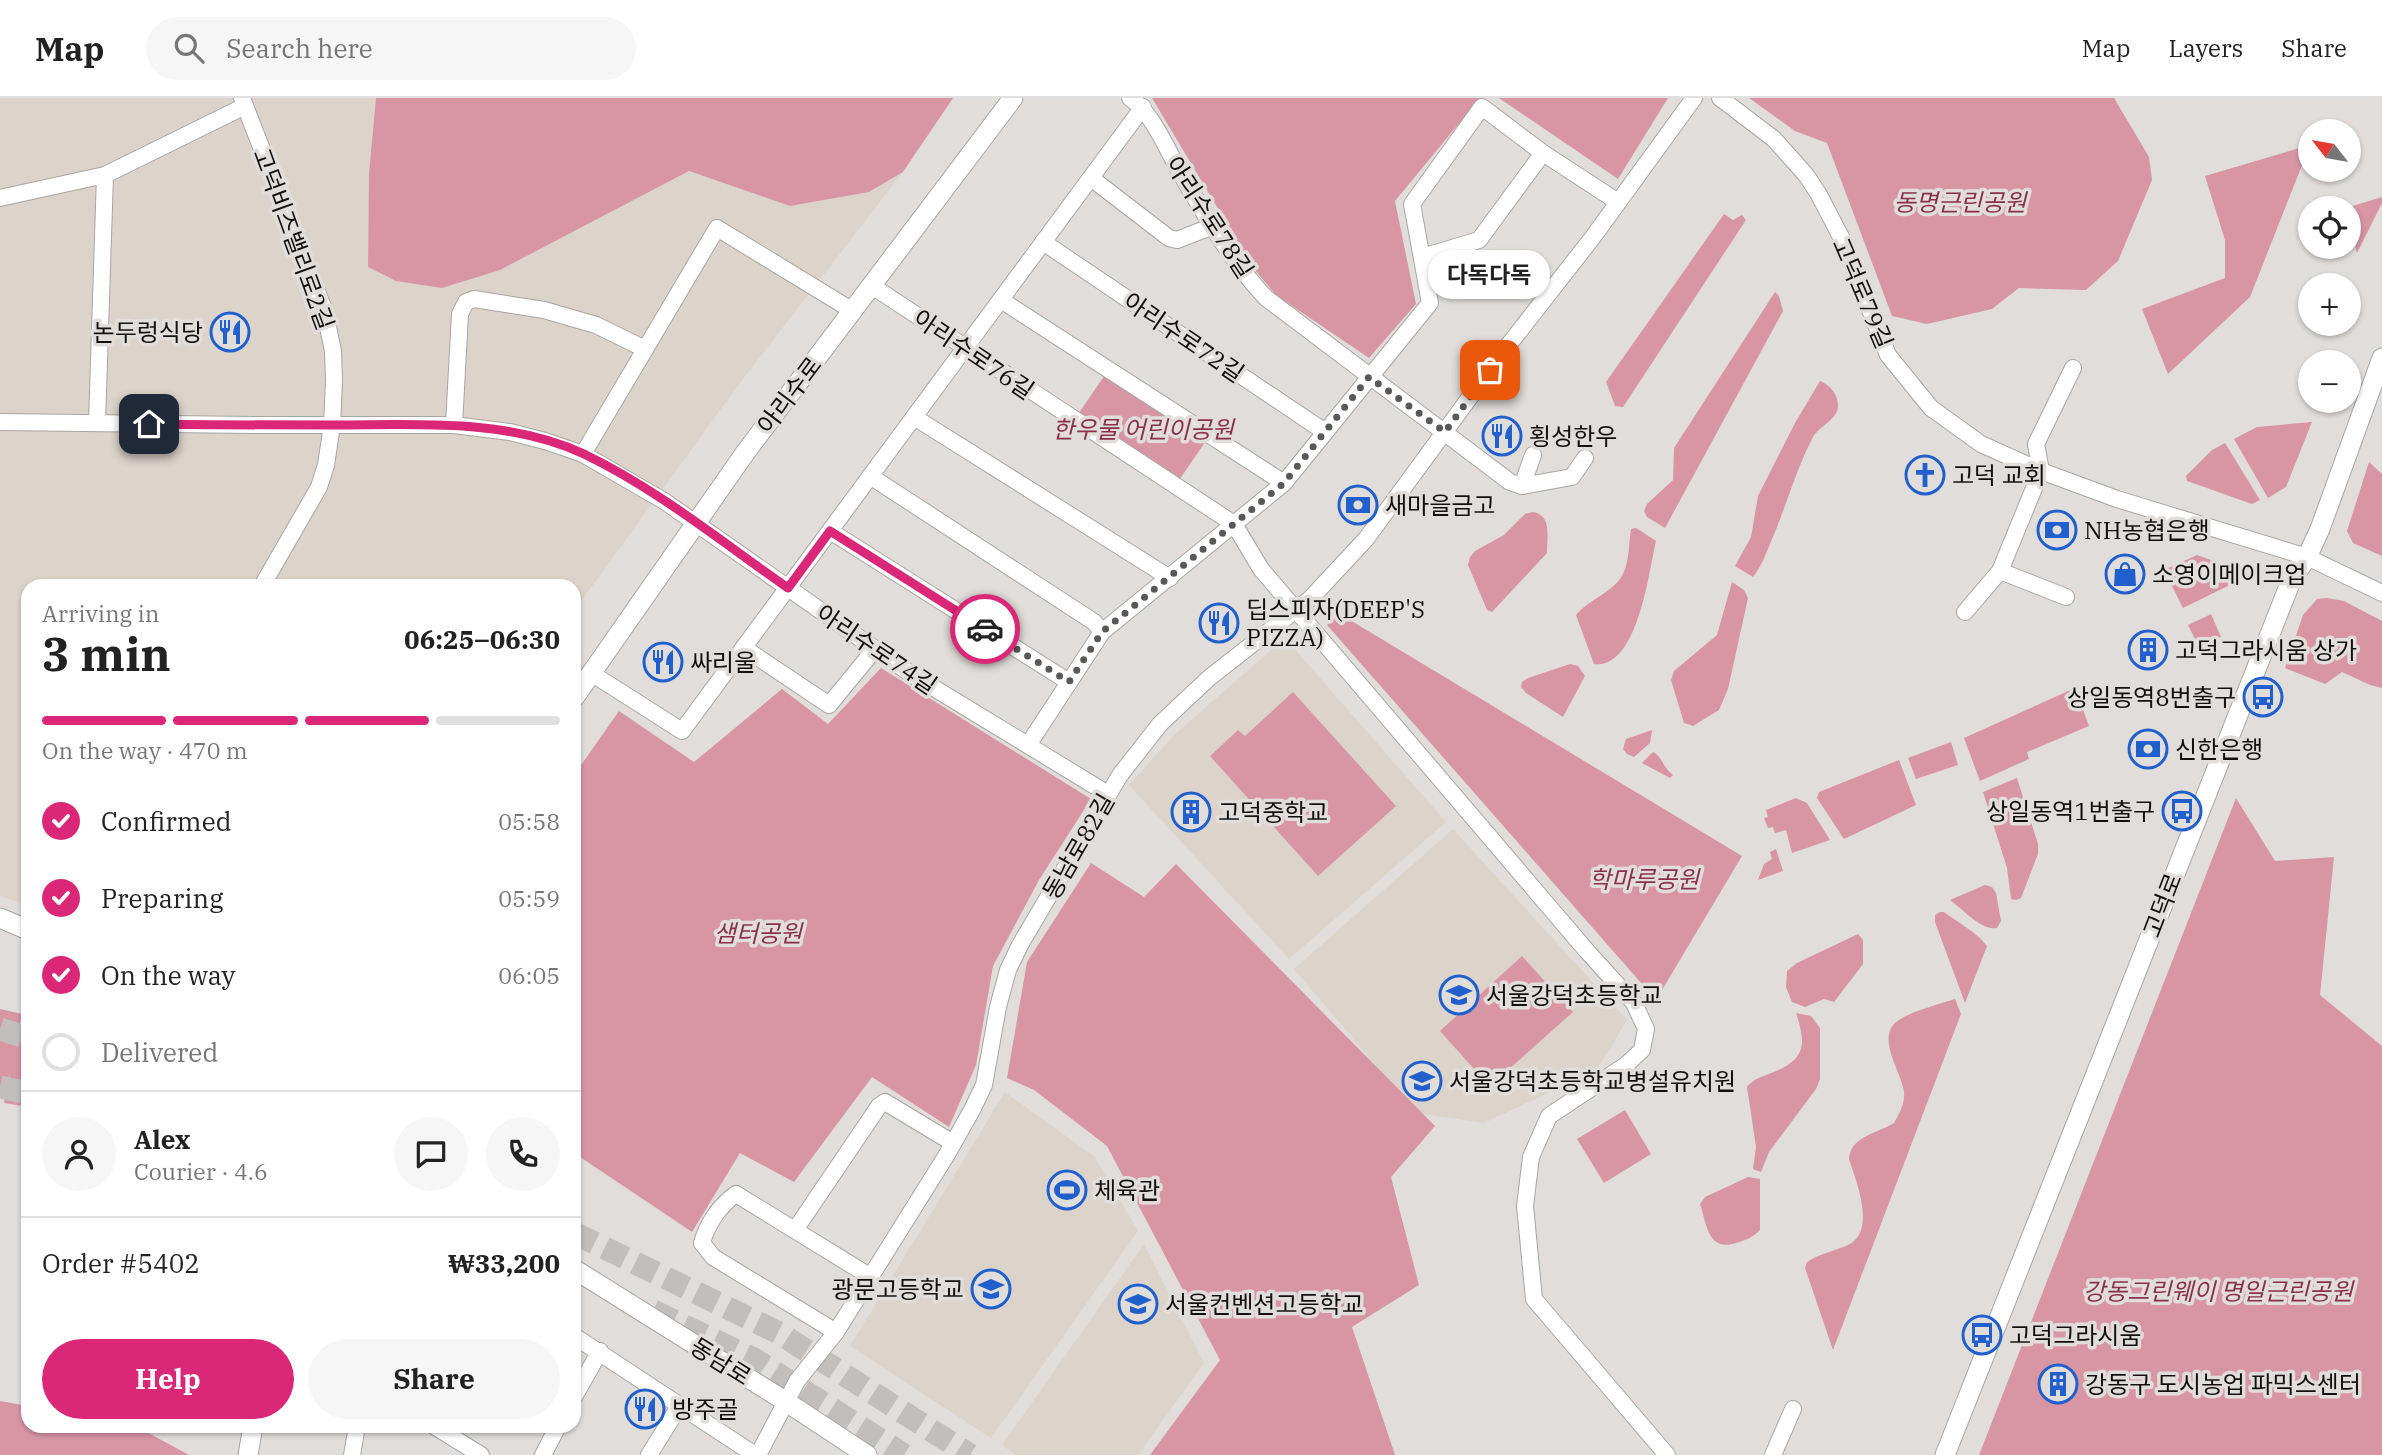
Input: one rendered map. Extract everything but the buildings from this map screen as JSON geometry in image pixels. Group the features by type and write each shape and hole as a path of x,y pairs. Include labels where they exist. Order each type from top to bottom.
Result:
{"main road":[{"name":"아리수로","path":"581,688 696,523 1013,98"},
{"name":"고덕로","path":"1945,1455 2291,581 2307,557 2320,529 2382,358"},
{"path":"0,918 21,927"},
{"name":"동남로","path":"581,1273 867,1455"},
{"path":"248,1455 252,1433"}],"street":[{"name":"동남로82길","path":"757,1455 797,1381 835,1332 953,1143 984,1084 998,1007 1008,970 1023,939 1120,775 1160,724 1209,678 1311,598 1366,539 1694,98"},
{"name":"고덕로79길","path":"1720,98 1773,139 1806,175 1841,237 1888,355 1931,408 1981,444 2041,471 2117,499 2307,557 2382,593"},
{"path":"0,198 106,175 243,102"},
{"name":"고덕비즈밸리로2길","path":"243,102 325,312 333,351 332,425 326,465 319,487 266,579"},
{"path":"591,673 682,731 1091,178 1137,103"},
{"name":"아리수로78길","path":"1137,103 1241,271 1266,299 1510,482 1522,486"},
{"path":"1028,745 1102,632 1284,483 1430,303 1412,204 1482,107 1544,153 1618,202"},
{"path":"1422,257 1479,240 1544,153"},
{"path":"97,423 106,175"},
{"path":"1091,178 1169,238 1177,240 1213,226"},
{"path":"583,454 717,228 853,311"},
{"name":"아리수로72길","path":"1043,243 1325,432"},
{"name":"아리수로76길","path":"872,286 1234,524 1261,569 1296,609"},
{"path":"454,425 460,314 466,302 474,299 544,310 596,325 645,349"},
{"path":"1001,300 1284,483"},
{"path":"1965,612 2000,570 2041,471 2036,444 2073,368"},
{"path":"914,416 1170,578"},
{"name":"아리수로74길","path":"0,422 454,425 510,432 545,440 583,454 664,501 911,674 1108,794"},
{"path":"1533,455 1522,486 1572,477 1585,458"},
{"path":"870,476 1094,622 1102,632"},
{"path":"830,531 1069,682"},
{"path":"2000,570 2066,597"},
{"path":"1296,609 1577,940 1634,1003 1646,1029 1642,1050 1626,1065 1549,1116 1531,1157 1525,1206 1534,1299 1667,1455"},
{"path":"744,648 829,705 875,649"},
{"path":"795,1230 884,1102 953,1143"},
{"path":"835,1332 713,1257 702,1242 706,1230 727,1200 736,1195 871,1277"},
{"path":"581,1340 757,1455"},
{"path":"581,1385 600,1351"},
{"path":"649,1455 680,1405"},
{"path":"1773,1455 1793,1409"},
{"path":"352,1455 356,1433"},
{"path":"445,1433 481,1455"},
{"path":"543,1455 554,1433"}],"shaded area":[{"path":"0,98 376,98 369,173 368,267 500,270 689,171 790,206 869,192 903,172 740,383 581,601 581,579 21,579 21,903 0,896"},
{"name":"고덕중학교","path":"1285,638 1446,822 1289,959 1129,785 1174,735"},
{"name":"서울강덕초등학교","path":"1453,829 1627,1020 1597,1070 1484,1123 1423,1114 1410,1106 1294,969"},
{"name":"광문고등학교","path":"1005,1092 1095,1157 1138,1231 991,1438 850,1346"},
{"name":"서울컨벤션고등학교","path":"1144,1244 1204,1363 1138,1455 1016,1455 1002,1445"}],"green space":[{"path":"376,98 953,98 903,172 869,192 790,206 689,171 500,270 442,288 396,281 368,267 369,173"},
{"path":"1152,98 1480,98 1395,201 1416,304 1369,358 1276,295 1254,269"},
{"path":"1499,98 1668,98 1618,179"},
{"name":"동명근린공원","path":"1749,98 2114,98 2149,157 2152,180 2118,261 2086,290 2019,288 1992,309 1927,324 1892,316 1827,143 1795,131"},
{"path":"2298,149 2298,175 2250,297 2168,374 2142,309 2225,278 2225,240 2205,176"},
{"path":"2382,197 2382,203 2361,245 2361,203"},
{"path":"1724,214 1733,220 1742,215 1746,220 1623,407 1615,406 1606,382"},
{"path":"1775,292 1779,296 1783,311 1665,528 1647,517 1644,511 1647,504 1673,480 1674,448"},
{"name":"한우물 어린이공원","path":"1109,369 1210,435 1175,486 1074,420"},
{"path":"1820,381 1835,394 1837,411 1812,439 1761,565 1753,577 1735,566 1751,537 1758,496"},
{"path":"2312,422 2286,487 2268,498 2234,439 2257,427"},
{"path":"2225,443 2260,500 2252,504 2187,481 2186,476 2212,450"},
{"path":"2369,462 2382,474 2382,556 2353,543 2347,531"},
{"path":"1533,512 1543,517 1546,522 1547,553 1492,612 1487,610 1468,565 1470,557 1475,551 1504,535 1525,514"},
{"path":"1636,528 1656,541 1639,616 1621,651 1609,662 1594,664 1576,615 1619,581 1627,564 1631,529"},
{"path":"2197,555 2225,565 2234,583 2183,608 2164,570"},
{"path":"1732,582 1744,590 1748,598 1728,689 1719,710 1693,726 1684,723 1671,680 1674,671 1717,635"},
{"path":"2317,599 2344,601 2382,621 2382,688 2342,672 2325,684 2285,668 2303,615"},
{"name":"학마루공원","path":"1340,614 1742,856 1656,1000 1327,625"},
{"path":"2211,614 2221,637 2199,647 2188,625"},
{"path":"1570,664 1578,666 1585,676 1563,717 1521,687 1522,682 1528,678"},
{"name":"샘터공원","path":"881,668 1091,799 1039,880 993,966 976,1065 949,1127 872,1077 794,1182 740,1153 692,1232 581,1158 581,765 619,711 694,762 782,689 828,724"},
{"path":"2075,688 2089,726 2027,752 2029,759 1980,781 1964,738"},
{"path":"1293,692 1396,806 1318,876 1210,756 1238,730 1245,736"},
{"path":"1652,730 1650,743 1634,757 1623,749 1626,739"},
{"path":"1951,742 1958,765 1916,779 1908,758"},
{"path":"1653,752 1673,775 1670,778 1642,763"},
{"path":"1899,760 1916,805 1844,839 1817,798 1819,792"},
{"path":"2017,778 2038,844 2038,854 2021,898 2016,900 2011,899 2007,868 1983,792"},
{"path":"1796,798 1807,803 1830,840 1792,853 1786,830 1775,833 1773,827 1768,828 1764,818 1768,817 1766,810"},
{"name":"강동그린웨이 명일근린공원","path":"2236,798 2275,861 2334,857 2320,995 2382,1046 2382,1455 1979,1455"},
{"path":"1776,849 1783,871 1758,880 1764,864 1772,859 1770,852"},
{"path":"1091,863 1144,897 1176,864 1435,1126 1391,1177 1419,1285 1352,1327 1395,1455 1150,1455 1220,1360 1107,1146 1034,1090 1007,1078 1027,962"},
{"path":"1985,885 1992,887 1996,893 2001,921 1997,928 1979,923 1950,900"},
{"path":"1940,912 1967,928 1987,946 1965,1003 1935,922 1935,915"},
{"path":"1858,934 1863,940 1863,964 1834,1002 1824,999 1805,1007 1792,1002 1786,987 1787,971 1797,963"},
{"path":"1522,956 1573,1012 1499,1078 1484,1080 1440,1031"},
{"path":"1955,999 1961,1014 1833,1350 1805,1268 1807,1262 1848,1245 1857,1238 1861,1229 1862,1205 1849,1159 1851,1151 1854,1145 1866,1136 1894,1123 1904,1100 1902,1085 1892,1058 1890,1031 1894,1024 1906,1016"},
{"path":"0,1009 21,1014 21,1106 4,1103 11,1069 4,1098 0,1098"},
{"path":"1796,1013 1811,1016 1820,1028 1820,1079 1816,1089 1769,1152 1761,1172 1753,1169 1756,1147 1747,1087 1797,1057 1802,1034"},
{"path":"1625,1110 1651,1154 1604,1183 1577,1139"},
{"path":"1748,1177 1760,1179 1760,1230 1743,1241 1720,1244 1710,1235 1700,1204 1705,1197"},
{"path":"0,1401 21,1405 21,1433 148,1433 189,1455 0,1455"}],"tunnel":[{"path":"0,1029 21,1036"},
{"path":"0,1087 21,1092"},
{"path":"581,1236 779,1333 970,1455"},
{"path":"653,1311 754,1359 904,1455"}],"way so far":[{"path":"985,629 1069,682 1102,632 1284,483 1369,377 1445,432 1490,370"}],"place":[{"name":"논두렁식당","path":"230,332"},
{"name":"다독다독","path":"1490,370"},
{"name":"횡성한우","path":"1502,436"},
{"name":"고덕 교회","path":"1925,475"},
{"name":"새마을금고","path":"1358,505"},
{"name":"NH농협은행","path":"2057,530"},
{"name":"소영이메이크업","path":"2125,574"},
{"name":"딥스피자(DEEP'S PIZZA)","path":"1219,623"},
{"name":"고덕그라시움 상가","path":"2148,650"},
{"name":"싸리울","path":"663,662"},
{"name":"상일동역8번출구","path":"2263,697"},
{"name":"신한은행","path":"2148,749"},
{"name":"상일동역1번출구","path":"2182,811"},
{"name":"고덕중학교","path":"1191,812"},
{"name":"서울강덕초등학교","path":"1459,995"},
{"name":"서울강덕초등학교병설유치원","path":"1422,1081"},
{"name":"체육관","path":"1067,1190"},
{"name":"광문고등학교","path":"991,1289"},
{"name":"서울컨벤션고등학교","path":"1138,1304"},
{"name":"고덕그라시움","path":"1982,1335"},
{"name":"강동구 도시농업 파믹스센터","path":"2058,1384"},
{"name":"방주골","path":"645,1409"}],"route":[{"path":"149,424 454,425 510,432 545,440 583,454 613,470 667,503 788,588 830,531 985,629"}]}
